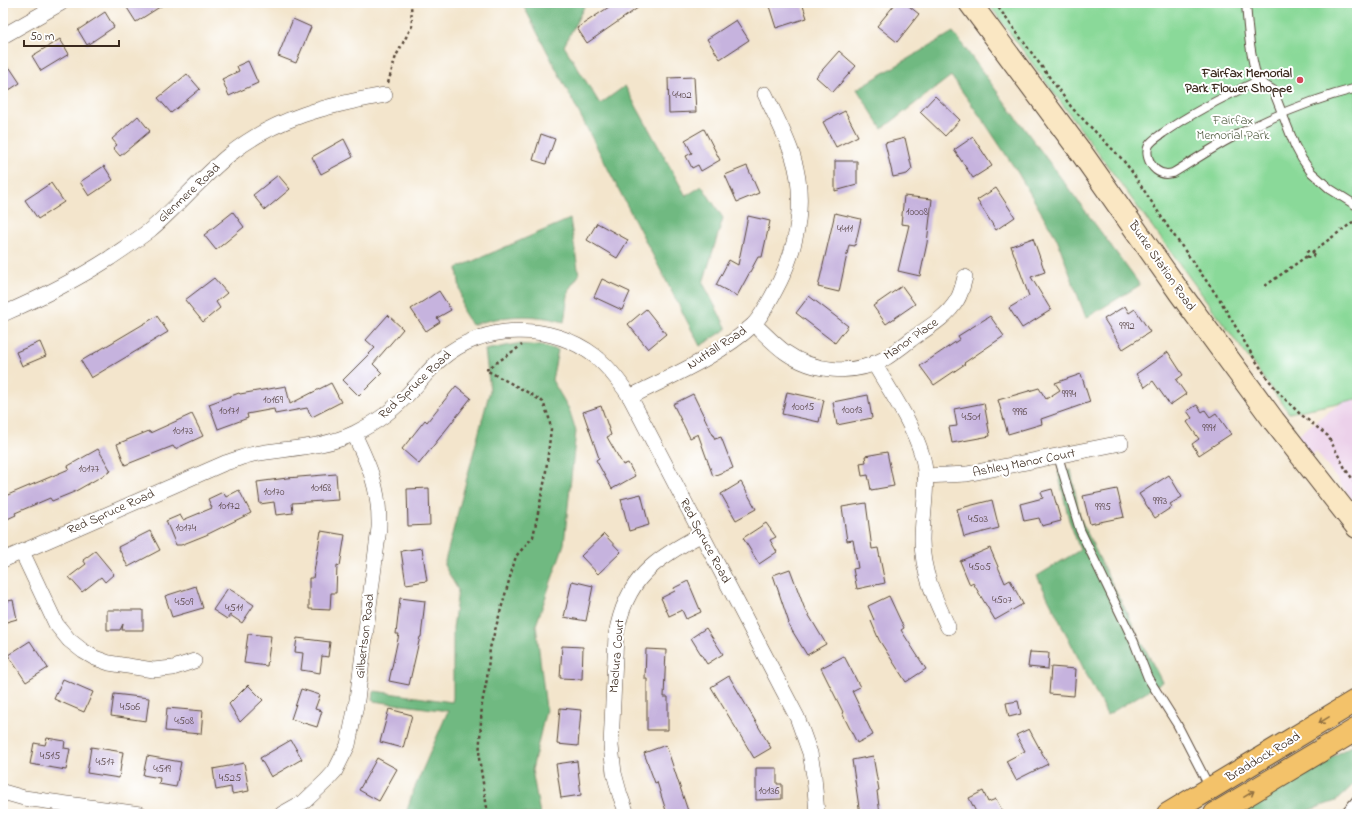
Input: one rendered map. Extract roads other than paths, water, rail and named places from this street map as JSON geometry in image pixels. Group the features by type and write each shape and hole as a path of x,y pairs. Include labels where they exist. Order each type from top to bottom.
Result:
{"main road":[{"name":"Braddock Road","path":"1168,814 1357,700"},
{"name":"Braddock Road","path":"1215,814 1357,729"}],"street":[{"path":"3,36 61,3"},
{"name":"Burke Station Road","path":"970,3 1083,155 1180,293 1274,421 1357,527"},
{"name":"Nuttall Road","path":"630,397 711,355 754,324 775,292 786,269 794,244 799,212 798,185 793,159 785,135 765,94"},
{"name":"Glenmere Road","path":"3,314 32,301 85,273 122,250 149,230 247,141 270,127 294,117 345,102 385,95"},
{"name":"Manor Place","path":"754,324 786,352 805,363 824,368 843,370 859,368 889,356 943,316 958,299 965,277"},
{"name":"Red Spruce Road","path":"3,560 225,463 253,455 312,446 354,434 378,420 397,405 440,359 462,345 480,337 502,332 524,331 540,332 559,337 578,345 594,356 615,376 630,397 797,717 810,753 814,776 817,814"},
{"path":"874,363 912,429 922,456 925,476 922,542 927,578 933,596 948,627"},
{"name":"Gilbertson Road","path":"282,814 305,801 326,781 343,757 348,745 353,723 378,536 379,515 378,497 374,480 368,462 354,434"},
{"name":"Ashley Manor Court","path":"925,476 967,474 1121,443"},
{"name":"Maclura Court","path":"627,814 614,773 612,746 616,635 618,620 625,601 643,574 670,552 702,534"},
{"path":"22,552 56,624 68,640 83,652 109,663 153,670 173,668 194,661"},
{"path":"3,792 24,798 140,814"}],"lane":[{"path":"1246,3 1248,39 1252,62 1258,81 1273,90 1295,146 1311,172 1330,190 1357,206"},
{"path":"1258,81 1217,100 1170,128 1152,141 1147,153 1148,159 1154,168 1160,173 1167,175 1173,173 1256,125 1306,104 1357,88"},
{"path":"1058,456 1080,530 1134,642 1148,678 1177,724 1211,788"},
{"path":"1344,814 1357,799"}],"place":[{"name":"Fairfax Memorial Park Flower Shoppe","path":"1300,80"}],"park label":[{"name":"Fairfax Memorial Park","path":"1233,128"}]}
